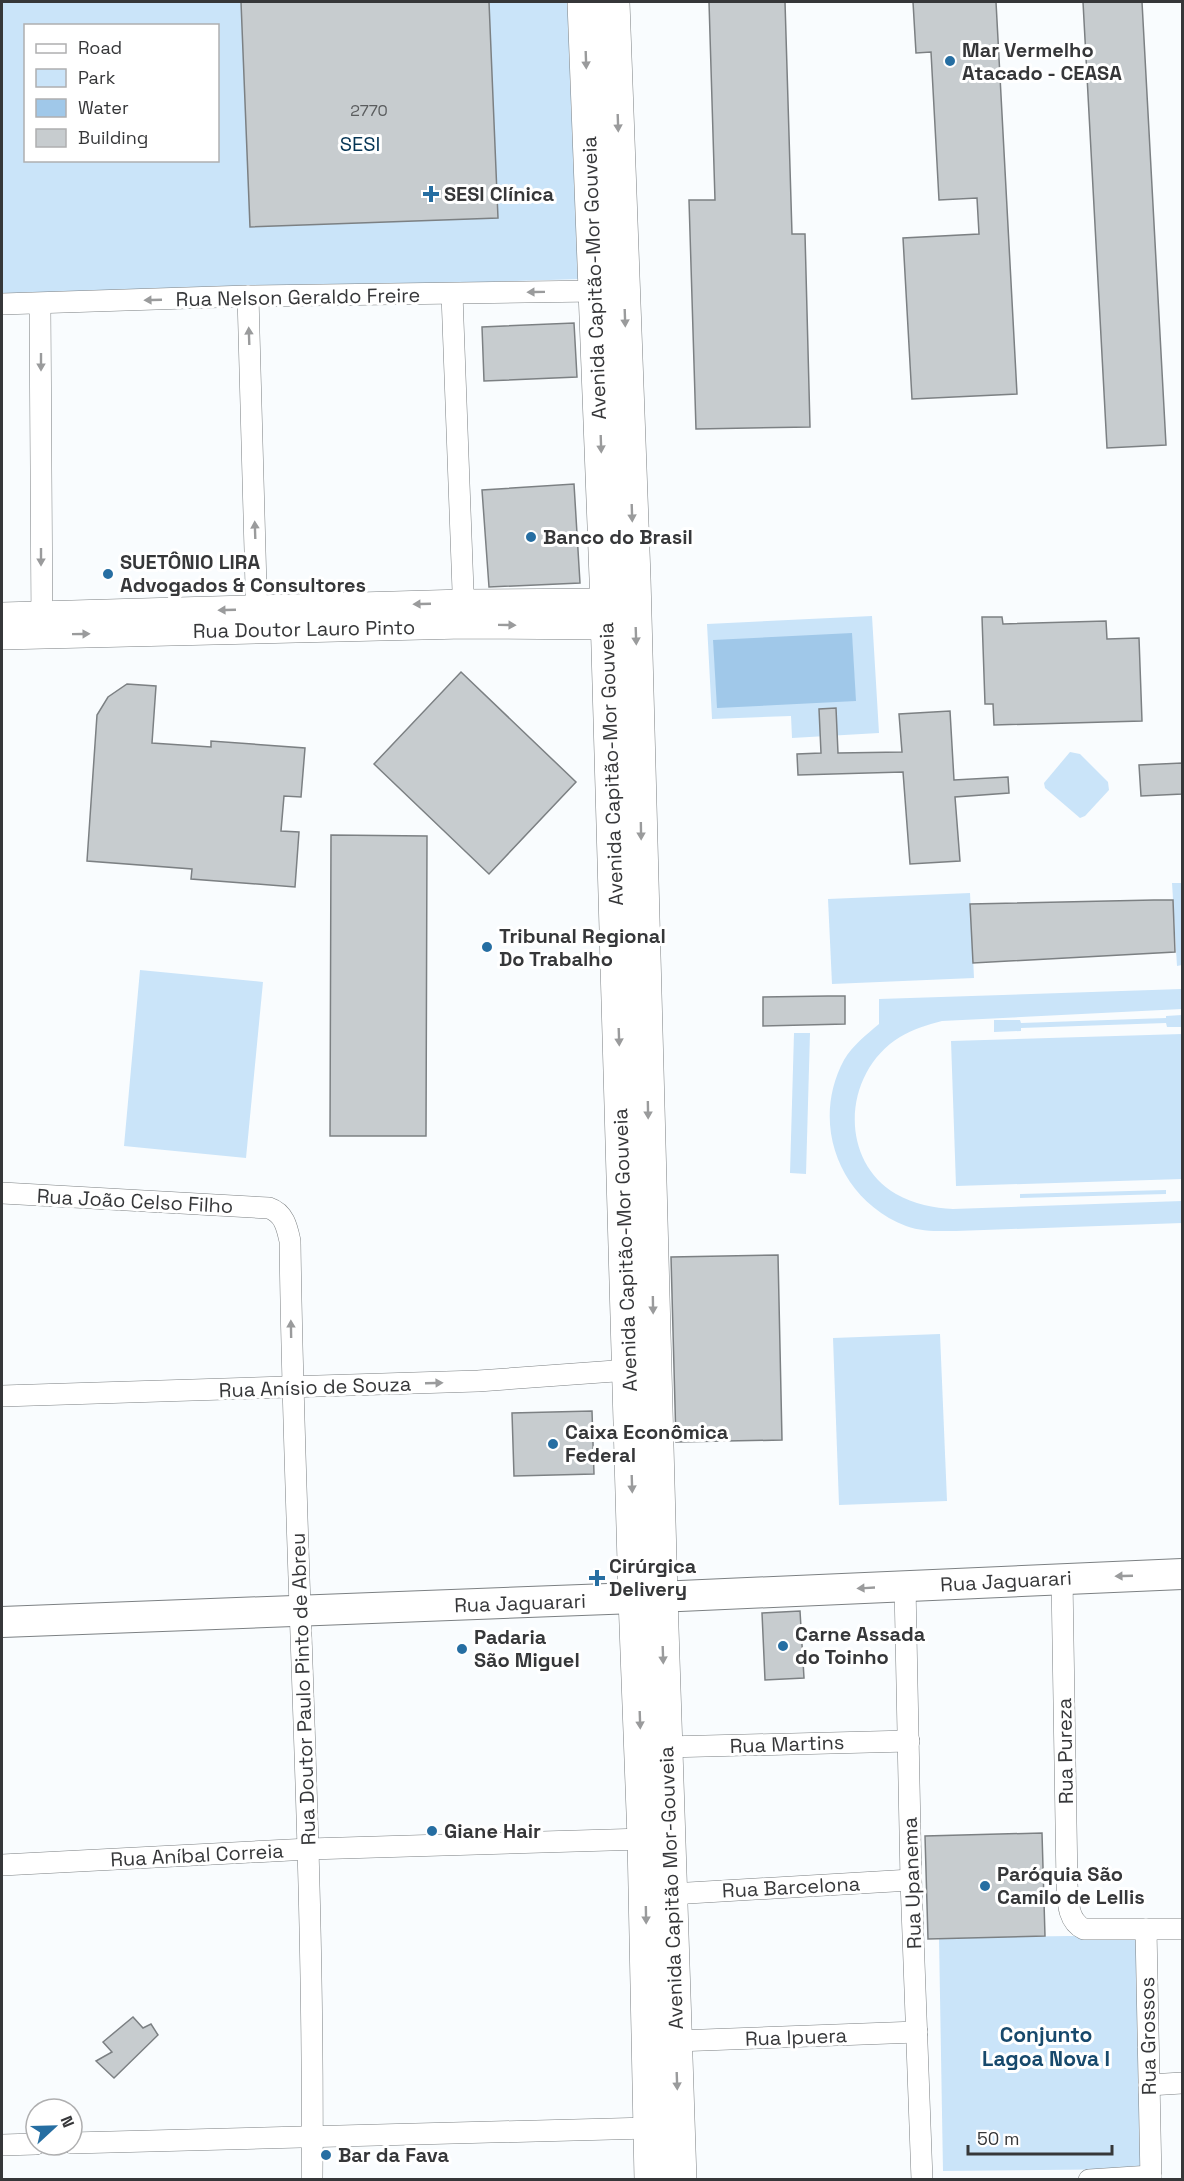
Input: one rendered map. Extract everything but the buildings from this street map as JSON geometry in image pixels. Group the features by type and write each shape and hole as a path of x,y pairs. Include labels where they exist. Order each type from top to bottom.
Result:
{"main road":[{"name":"Avenida Capitão-Mor Gouveia","path":"584,2 607,614 629,1370 648,1598"},
{"name":"Avenida Capitão-Mor Gouveia","path":"613,2 638,720 645,1010 648,1598"},
{"path":"611,762 638,720"},
{"path":"617,970 645,1010"},
{"name":"Rua Jaguarari","path":"2,1622 648,1598 1182,1574"},
{"name":"Avenida Capitão Mor-Gouveia","path":"648,1598 666,1748 680,2180"},
{"name":"Avenida Capitão Mor-Gouveia","path":"648,1598 644,1839 651,2180"}],"street":[{"name":"Rua Nelson Geraldo Freire","path":"2,304 248,296 595,291"},
{"path":"452,294 464,614"},
{"path":"248,296 257,620"},
{"path":"40,304 42,625"},
{"name":"Rua Doutor Lauro Pinto","path":"2,616 42,625 464,614 607,614"},
{"name":"Rua Doutor Lauro Pinto","path":"2,636 42,625"},
{"name":"Rua João Celso Filho","path":"2,1193 269,1208"},
{"name":"Rua Doutor Paulo Pinto de Abreu","path":"269,1208 280,1215 287,1228 290,1241 292,1388 309,1849 312,2180"},
{"name":"Rua Anísio de Souza","path":"2,1396 478,1381 629,1370"},
{"name":"Rua Pureza","path":"1062,1579 1068,1904 1075,1922 1084,1929 1146,1929"},
{"name":"Rua Upanema","path":"905,1586 911,1880 922,2180"},
{"name":"Rua Martins","path":"666,1748 909,1741"},
{"name":"Rua Aníbal Correia","path":"2,1865 309,1849 644,1839"},
{"name":"Rua Barcelona","path":"671,1894 911,1880"},
{"path":"1146,1929 1182,1929"},
{"name":"Rua Grossos","path":"1146,1929 1151,2178"},
{"name":"Rua Ipuera","path":"676,2041 917,2032"},
{"path":"1149,2085 1182,2083"},
{"path":"84,2143 649,2128"},
{"path":"2,2145 24,2144"},
{"path":"1089,2180 1151,2178"}],"green space":[{"name":"SESI","path":"2,2 570,2 582,279 205,291 2,293"},
{"path":"872,616 879,733 792,738 791,716 712,719 707,624"},
{"path":"1070,752 1080,754 1108,782 1109,790 1085,816 1080,818 1045,788 1044,783"},
{"path":"1172,883 1182,883 1182,965 1177,966"},
{"path":"970,893 974,978 832,984 828,899"},
{"path":"140,970 263,982 246,1158 124,1146"},
{"path":"1182,989 1182,1009 942,1021 915,1029 881,1052 867,1071 859,1092 855,1115 857,1138 864,1159 877,1179 896,1194 917,1203 953,1209 1182,1201 1182,1223 956,1231 924,1230 906,1226 883,1214 863,1198 848,1179 837,1157 831,1133 830,1109 834,1084 844,1060 860,1040 879,1024 879,999"},
{"path":"1182,1015 1182,1027 1167,1027 1166,1023 1021,1028 1021,1031 994,1032 994,1020 1020,1020 1021,1023 1166,1018 1166,1016"},
{"path":"794,1033 810,1033 806,1174 790,1173"},
{"path":"1182,1034 1182,1179 956,1186 951,1041"},
{"path":"1166,1190 1166,1194 1020,1198 1020,1194"},
{"path":"940,1334 947,1501 839,1505 833,1338"},
{"path":"1139,1935 1143,2169 943,2171 939,1938"}],"water":[{"path":"852,633 856,701 717,708 713,640"}],"place":[{"name":"Mar Vermelho Atacado - CEASA","path":"950,61"},
{"name":"SESI Clínica","path":"431,194"},
{"name":"Banco do Brasil","path":"531,537"},
{"name":"SUETÔNIO LIRA Advogados & Consultores","path":"108,574"},
{"name":"Tribunal Regional Do Trabalho","path":"487,947"},
{"name":"Caixa Econômica Federal","path":"553,1444"},
{"name":"Cirúrgica Delivery","path":"597,1578"},
{"name":"Carne Assada do Toinho","path":"783,1646"},
{"name":"Padaria São Miguel","path":"462,1649"},
{"name":"Giane Hair","path":"432,1831"},
{"name":"Paróquia São Camilo de Lellis","path":"985,1886"},
{"name":"Bar da Fava","path":"326,2155"}],"district":[{"name":"Conjunto Lagoa Nova I","path":"1046,2046"}]}
